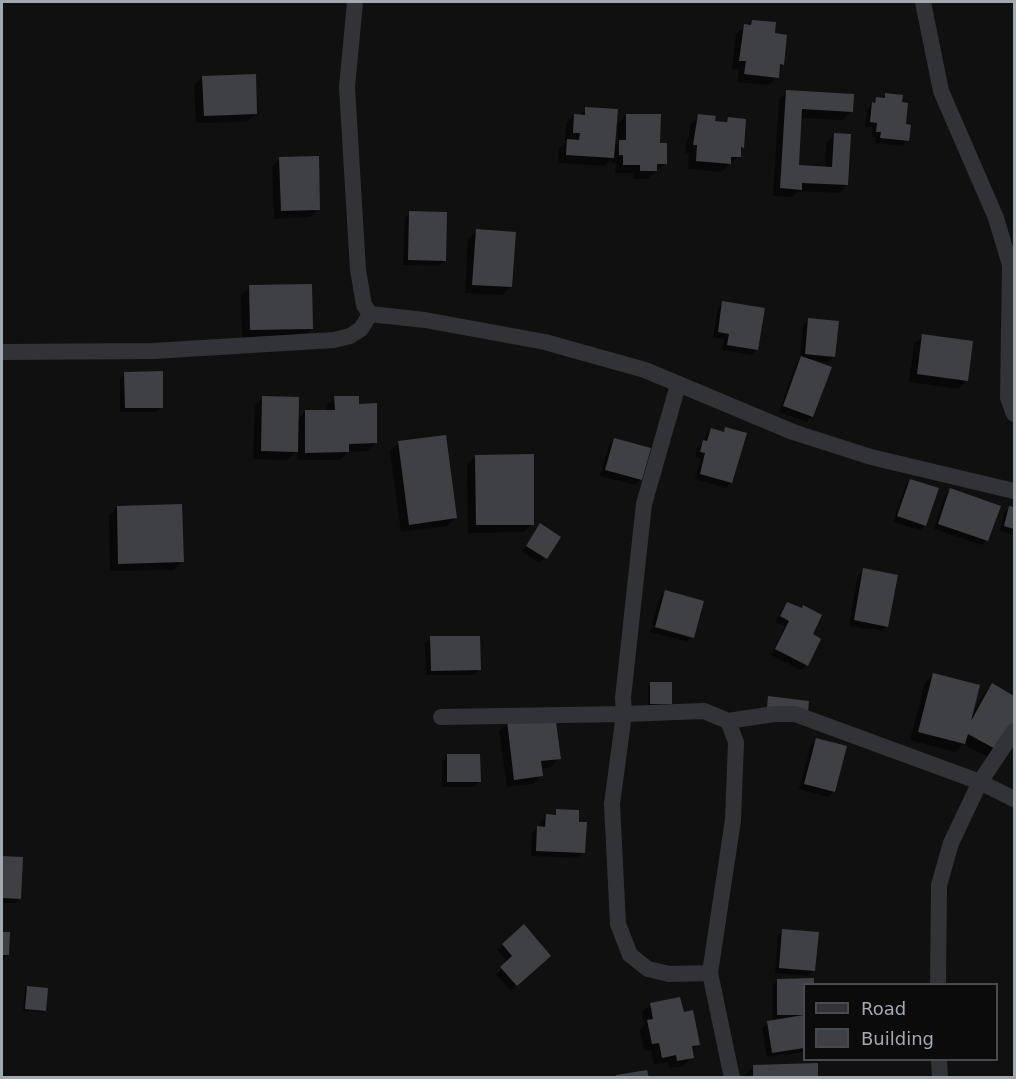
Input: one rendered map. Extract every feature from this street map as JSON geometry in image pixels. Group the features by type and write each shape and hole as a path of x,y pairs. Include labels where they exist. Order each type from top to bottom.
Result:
{"street":[{"path":"355,2 346,87 358,270 364,305 370,314"},
{"path":"923,2 941,91 996,218 1010,265 1008,398 1014,414"},
{"path":"2,352 153,351 334,340 350,336 361,329 370,314"},
{"path":"370,314 425,320 545,342 645,370 793,432 871,457 1014,491"},
{"path":"678,385 644,504 623,698 624,714 612,804 618,924 630,955 648,969 669,974 710,973"},
{"path":"441,717 704,711 728,721 774,714 795,714 980,782 1014,799"},
{"path":"728,721 736,742 733,820 710,973 732,1077"},
{"path":"938,983 939,885 951,843 980,782 1014,731"},
{"path":"939,1061 940,1077"}],"building":[{"path":"752,20 776,22 775,33 787,35 784,65 780,64 779,78 744,74 746,61 739,61 744,24 751,25"},
{"path":"256,74 257,114 204,116 202,76"},
{"path":"786,90 854,94 853,112 802,109 799,165 832,167 834,133 851,134 848,185 802,183 802,190 780,188"},
{"path":"885,93 903,95 902,102 908,103 906,124 911,125 909,141 880,138 881,132 876,132 877,123 870,122 872,102 875,103 876,97 885,98"},
{"path":"585,107 618,109 614,158 566,155 567,139 579,140 580,133 573,133 574,114 585,115"},
{"path":"626,114 661,114 660,143 667,143 667,164 657,164 657,171 640,171 640,165 623,165 623,155 619,155 619,140 626,140"},
{"path":"698,114 716,116 715,121 727,122 728,117 746,119 744,148 741,147 741,157 731,157 731,164 696,161 697,145 693,145"},
{"path":"319,156 320,210 281,211 279,157"},
{"path":"409,211 447,212 446,261 408,260"},
{"path":"476,229 516,232 512,287 472,285"},
{"path":"312,284 313,329 250,330 249,285"},
{"path":"722,301 765,308 758,350 727,345 729,334 718,332"},
{"path":"808,318 839,321 835,357 805,354"},
{"path":"922,334 973,341 968,381 917,374"},
{"path":"801,356 832,367 813,417 783,406"},
{"path":"163,371 163,408 125,408 124,372"},
{"path":"262,396 299,397 298,452 261,451"},
{"path":"334,396 359,396 359,404 377,403 377,443 349,444 349,452 305,453 305,410 335,410"},
{"path":"725,427 747,433 732,483 700,474 705,453 700,452 703,440 707,441 711,428 724,432"},
{"path":"446,435 457,518 409,525 398,441"},
{"path":"614,438 651,448 642,480 605,470"},
{"path":"534,454 534,525 476,525 475,455"},
{"path":"910,479 939,488 926,526 897,516"},
{"path":"950,488 1001,506 988,541 938,524"},
{"path":"182,504 184,562 118,564 117,506"},
{"path":"1009,506 1014,507 1014,529 1004,526"},
{"path":"540,523 561,537 547,559 526,546"},
{"path":"863,568 898,575 888,627 854,620"},
{"path":"665,590 704,601 694,638 655,627"},
{"path":"787,602 802,608 803,605 822,615 813,634 821,639 808,666 775,649 789,621 780,616"},
{"path":"430,636 480,636 481,670 431,671"},
{"path":"933,673 980,685 971,721 992,683 1014,696 1014,723 999,751 968,734 965,744 918,732"},
{"path":"650,682 672,682 672,704 650,704"},
{"path":"768,696 809,701 808,713 767,707"},
{"path":"555,715 561,759 541,761 543,776 514,780 507,721"},
{"path":"816,738 847,746 835,792 804,784"},
{"path":"447,754 480,754 481,782 447,782"},
{"path":"556,809 579,810 579,822 587,822 585,853 536,851 537,826 545,827 546,814 556,815"},
{"path":"2,856 23,857 21,899 2,898"},
{"path":"524,924 551,956 517,986 500,967 512,956 502,944"},
{"path":"782,929 819,932 815,971 779,968"},
{"path":"2,932 10,932 9,955 2,955"},
{"path":"814,978 814,983 803,983 803,1015 777,1015 777,979"},
{"path":"27,986 48,988 46,1011 25,1009"},
{"path":"680,997 684,1012 693,1010 700,1045 692,1046 694,1058 677,1061 676,1055 662,1058 659,1043 652,1044 647,1020 653,1019 650,1003"},
{"path":"803,1015 803,1048 772,1053 767,1021"},
{"path":"818,1063 818,1078 753,1078 753,1065"},
{"path":"647,1070 649,1078 616,1078 616,1075"}]}
